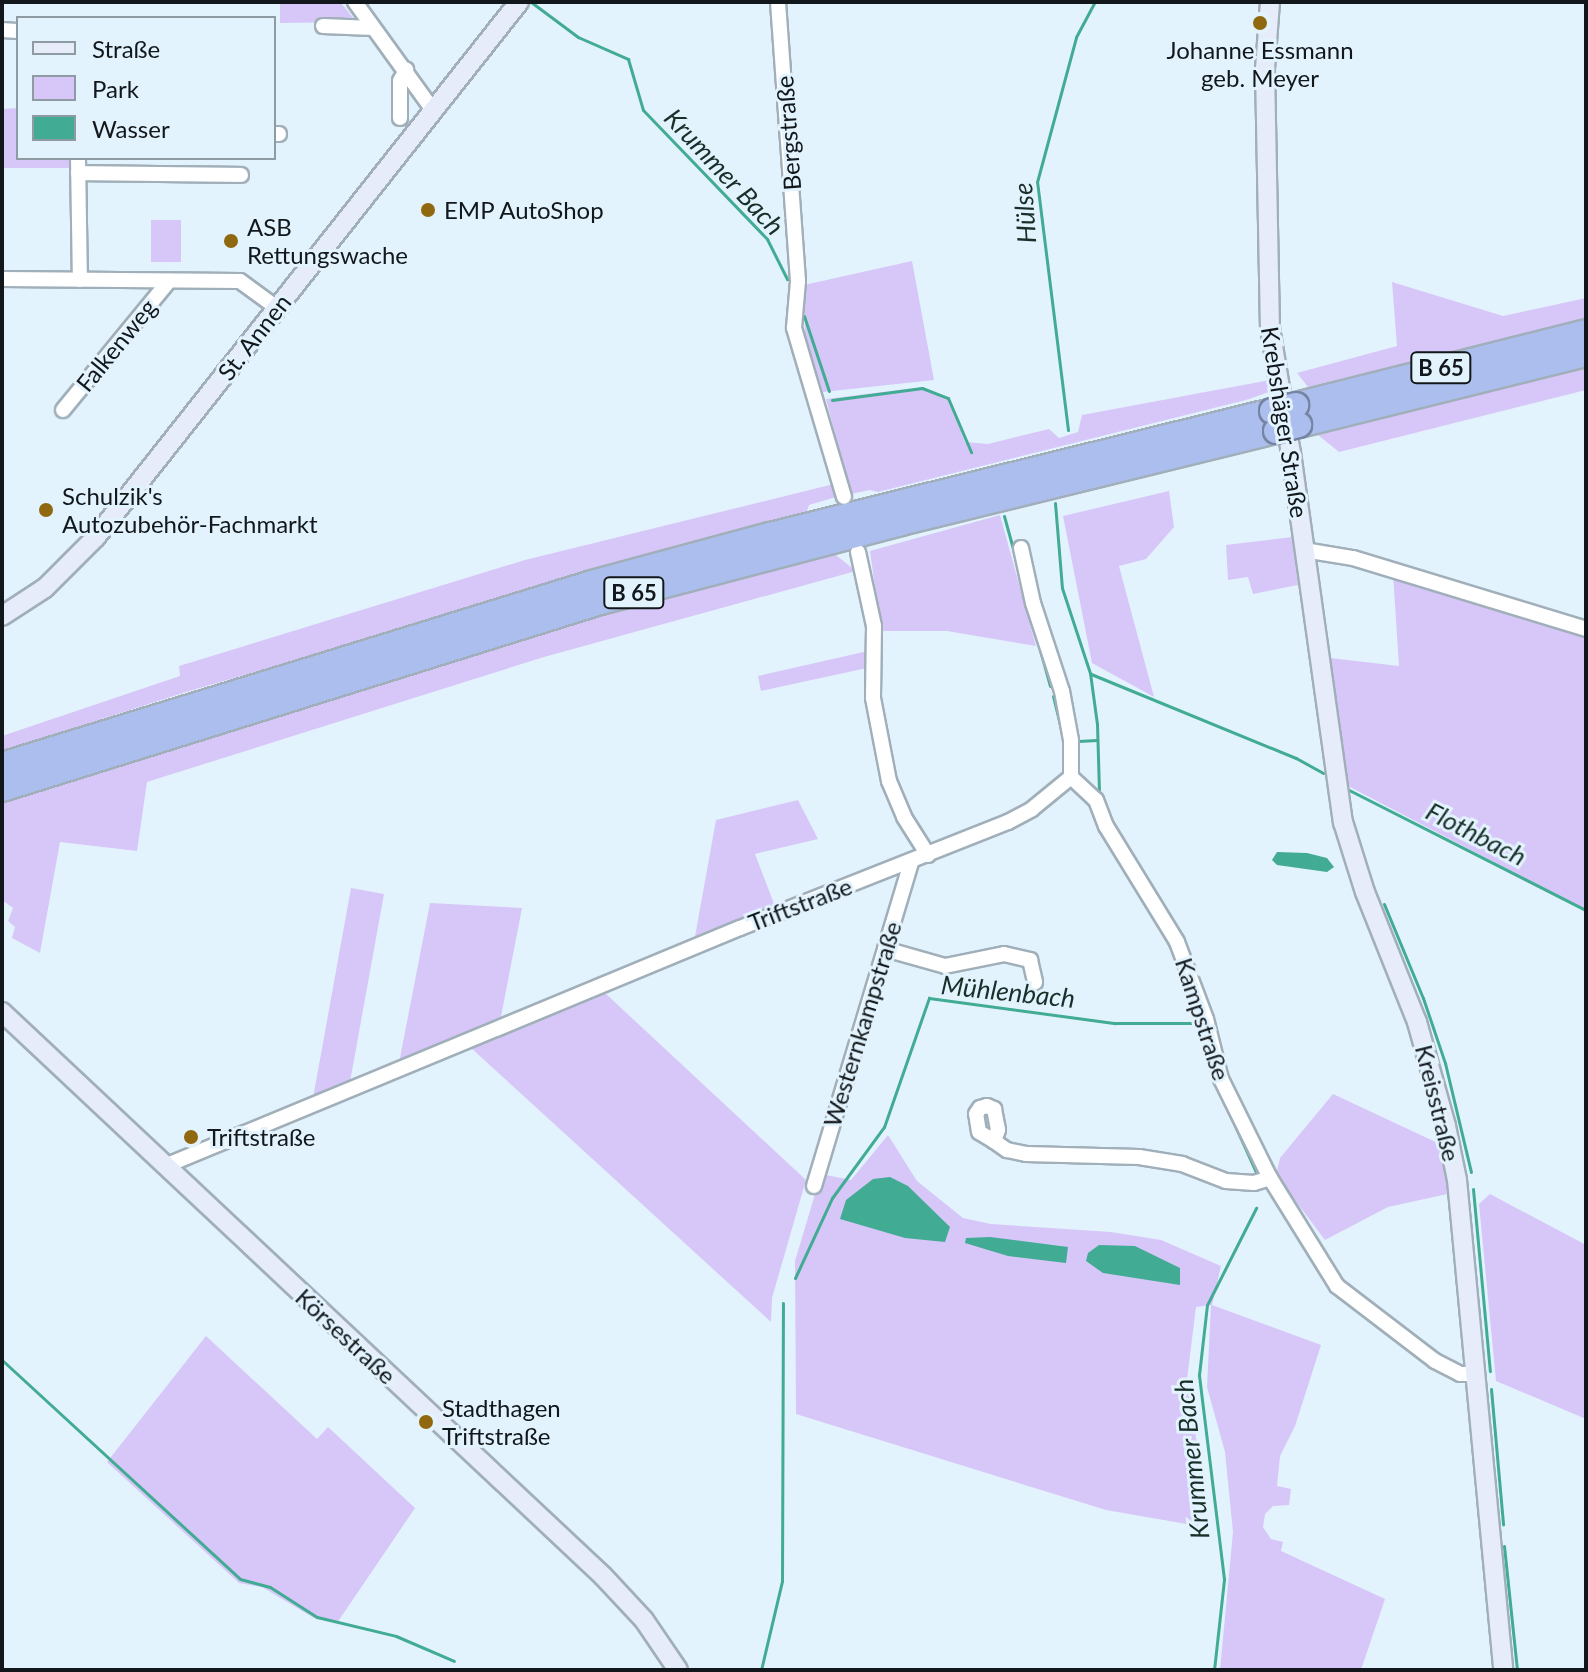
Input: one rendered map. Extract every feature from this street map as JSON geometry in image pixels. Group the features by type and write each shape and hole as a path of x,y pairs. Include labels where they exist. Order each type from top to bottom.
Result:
{"highway":[{"name":"B 65","path":"2,789 600,602 1286,418 1586,332"},
{"name":"B 65","path":"2,765 592,583 770,535 1286,418 1586,354"}],"street":[{"path":"355,2 433,110"},
{"name":"St. Annen","path":"2,616 45,588 76,559 519,2"},
{"name":"Bergstraße","path":"778,2 798,281 794,328 844,497"},
{"name":"Krebshäger Straße","path":"1270,2 1265,69 1267,302 1304,550 1353,558 1586,629"},
{"path":"323,26 373,28"},
{"path":"400,118 400,81 406,70"},
{"path":"80,280 78,166 241,175"},
{"name":"Falkenweg","path":"2,279 240,281 277,308"},
{"name":"Falkenweg","path":"63,410 169,281"},
{"path":"1021,548 1033,603 1062,691 1071,740 1071,777"},
{"name":"Kreisstraße","path":"1304,550 1343,822 1365,892 1417,1022 1446,1126 1463,1222 1474,1374 1503,1670"},
{"path":"858,552 874,626 873,698 889,781 904,817 928,855"},
{"name":"Triftstraße","path":"165,1166 682,951 1008,822 1032,809 1071,777"},
{"name":"Kampstraße","path":"1071,777 1096,800 1106,826 1177,942 1206,1019 1221,1079 1270,1178 1337,1286 1435,1361 1460,1374 1474,1374"},
{"name":"Westernkampstraße","path":"814,1186 911,862"},
{"path":"885,949 945,966 1004,954 1030,960 1035,982"},
{"name":"Körsestraße","path":"2,1012 603,1576 644,1620 678,1670"},
{"path":"994,1141 1007,1150 1026,1154 1163,1160 1226,1181 1254,1183 1270,1178"}],"green space":[{"path":"280,2 340,2 357,22 280,23"},
{"path":"16,108 16,160 73,160 73,168 2,168 2,109"},
{"path":"151,220 181,220 181,262 151,262"},
{"path":"912,261 934,380 823,392 805,336 804,285"},
{"path":"1392,282 1503,316 1586,298 1586,319 1308,387 1297,373 1397,346"},
{"path":"1586,366 1586,390 1339,452 1318,435"},
{"path":"1270,380 1272,391 1246,400 878,492 870,490 851,494 826,399 923,387 949,399 965,442 988,444 1049,429 1059,438 1078,432 1082,415"},
{"path":"834,484 836,497 809,505 807,511 186,692 2,751 2,736 180,676 179,666 525,560"},
{"path":"1169,491 1174,527 1146,559 1119,566 1154,697 1092,663 1063,516"},
{"path":"1000,515 1036,646 947,631 881,631 870,551"},
{"path":"1292,537 1298,585 1253,594 1248,577 1228,580 1226,545"},
{"path":"832,552 856,571 544,657 147,782 137,851 60,842 40,953 12,938 15,927 8,921 13,908 2,900 2,799 603,612"},
{"path":"1393,574 1586,636 1586,910 1348,786 1330,658 1399,666"},
{"path":"868,651 867,668 761,691 758,676"},
{"path":"798,800 818,839 755,854 776,909 694,942 716,820"},
{"path":"351,888 384,894 350,1082 313,1098"},
{"path":"430,903 522,908 500,1022 399,1063"},
{"path":"605,993 806,1180 772,1298 771,1322 471,1048"},
{"path":"1333,1094 1442,1145 1452,1193 1388,1207 1325,1240 1276,1175 1280,1158"},
{"path":"888,1135 917,1181 963,1218 991,1224 1111,1232 1161,1240 1221,1266 1212,1305 1321,1345 1295,1426 1280,1456 1277,1486 1291,1489 1289,1505 1273,1506 1265,1514 1263,1527 1271,1539 1283,1542 1281,1551 1385,1599 1361,1670 1220,1670 1233,1532 1225,1452 1207,1387 1211,1305 1196,1307 1187,1379 1201,1471 1198,1526 1106,1510 796,1414 795,1261 821,1174 851,1180"},
{"path":"1490,1194 1586,1245 1586,1419 1496,1381 1479,1204"},
{"path":"206,1336 317,1439 328,1427 415,1508 337,1623 314,1618 262,1587 239,1583 107,1462"}],"water":[{"path":"1277,852 1307,853 1327,858 1334,867 1327,872 1277,865 1272,860"},
{"path":"890,1177 908,1186 950,1227 945,1242 905,1238 840,1219 846,1200 873,1179"},
{"path":"990,1237 1068,1247 1066,1263 1008,1256 965,1243 966,1238"},
{"path":"1099,1245 1135,1246 1180,1268 1180,1285 1103,1273 1086,1261 1088,1253"}],"waterway":[{"name":"Krummer Bach","path":"531,2 578,37 628,59 643,110 767,239 787,279"},
{"name":"Hülse","path":"1068,430 1037,182 1076,37 1095,2"},
{"name":"Krummer Bach","path":"804,316 829,391"},
{"name":"Krummer Bach","path":"832,400 922,388 948,398 971,452"},
{"name":"Hülse","path":"1055,503 1062,588 1090,673 1097,724 1099,791"},
{"name":"Krummer Bach","path":"1004,516 1020,574"},
{"name":"Krummer Bach","path":"1035,632 1050,686"},
{"name":"Flothbach","path":"1091,674 1296,758 1323,773"},
{"name":"Krummer Bach","path":"1053,696 1064,741"},
{"name":"Krummer Bach","path":"1078,741 1097,740"},
{"name":"Flothbach","path":"1349,790 1586,910"},
{"path":"1384,904 1423,998 1445,1063 1471,1172"},
{"name":"Krummer Bach","path":"1162,931 1177,960"},
{"name":"Mühlenbach","path":"795,1278 832,1198 884,1127 929,998 1115,1023 1201,1023"},
{"name":"Krummer Bach","path":"1209,1062 1215,1081"},
{"name":"Krummer Bach","path":"1221,1095 1256,1172"},
{"path":"1473,1189 1490,1371"},
{"name":"Krummer Bach","path":"1214,1670 1224,1579 1199,1375 1207,1305 1256,1208"},
{"name":"Mühlenbach","path":"761,1670 782,1581 783,1303"},
{"path":"2,1360 240,1579 270,1587 317,1617 396,1636 454,1661"},
{"path":"1491,1389 1503,1524"},
{"path":"1504,1546 1517,1670"}],"place":[{"name":"Johanne Essmann geb. Meyer","path":"1260,23"},
{"name":"EMP AutoShop","path":"428,210"},
{"name":"ASB Rettungswache","path":"231,241"},
{"name":"Schulzik's Autozubehör-Fachmarkt","path":"46,510"},
{"name":"Triftstraße","path":"191,1137"},
{"name":"Stadthagen Triftstraße","path":"426,1422"}]}
